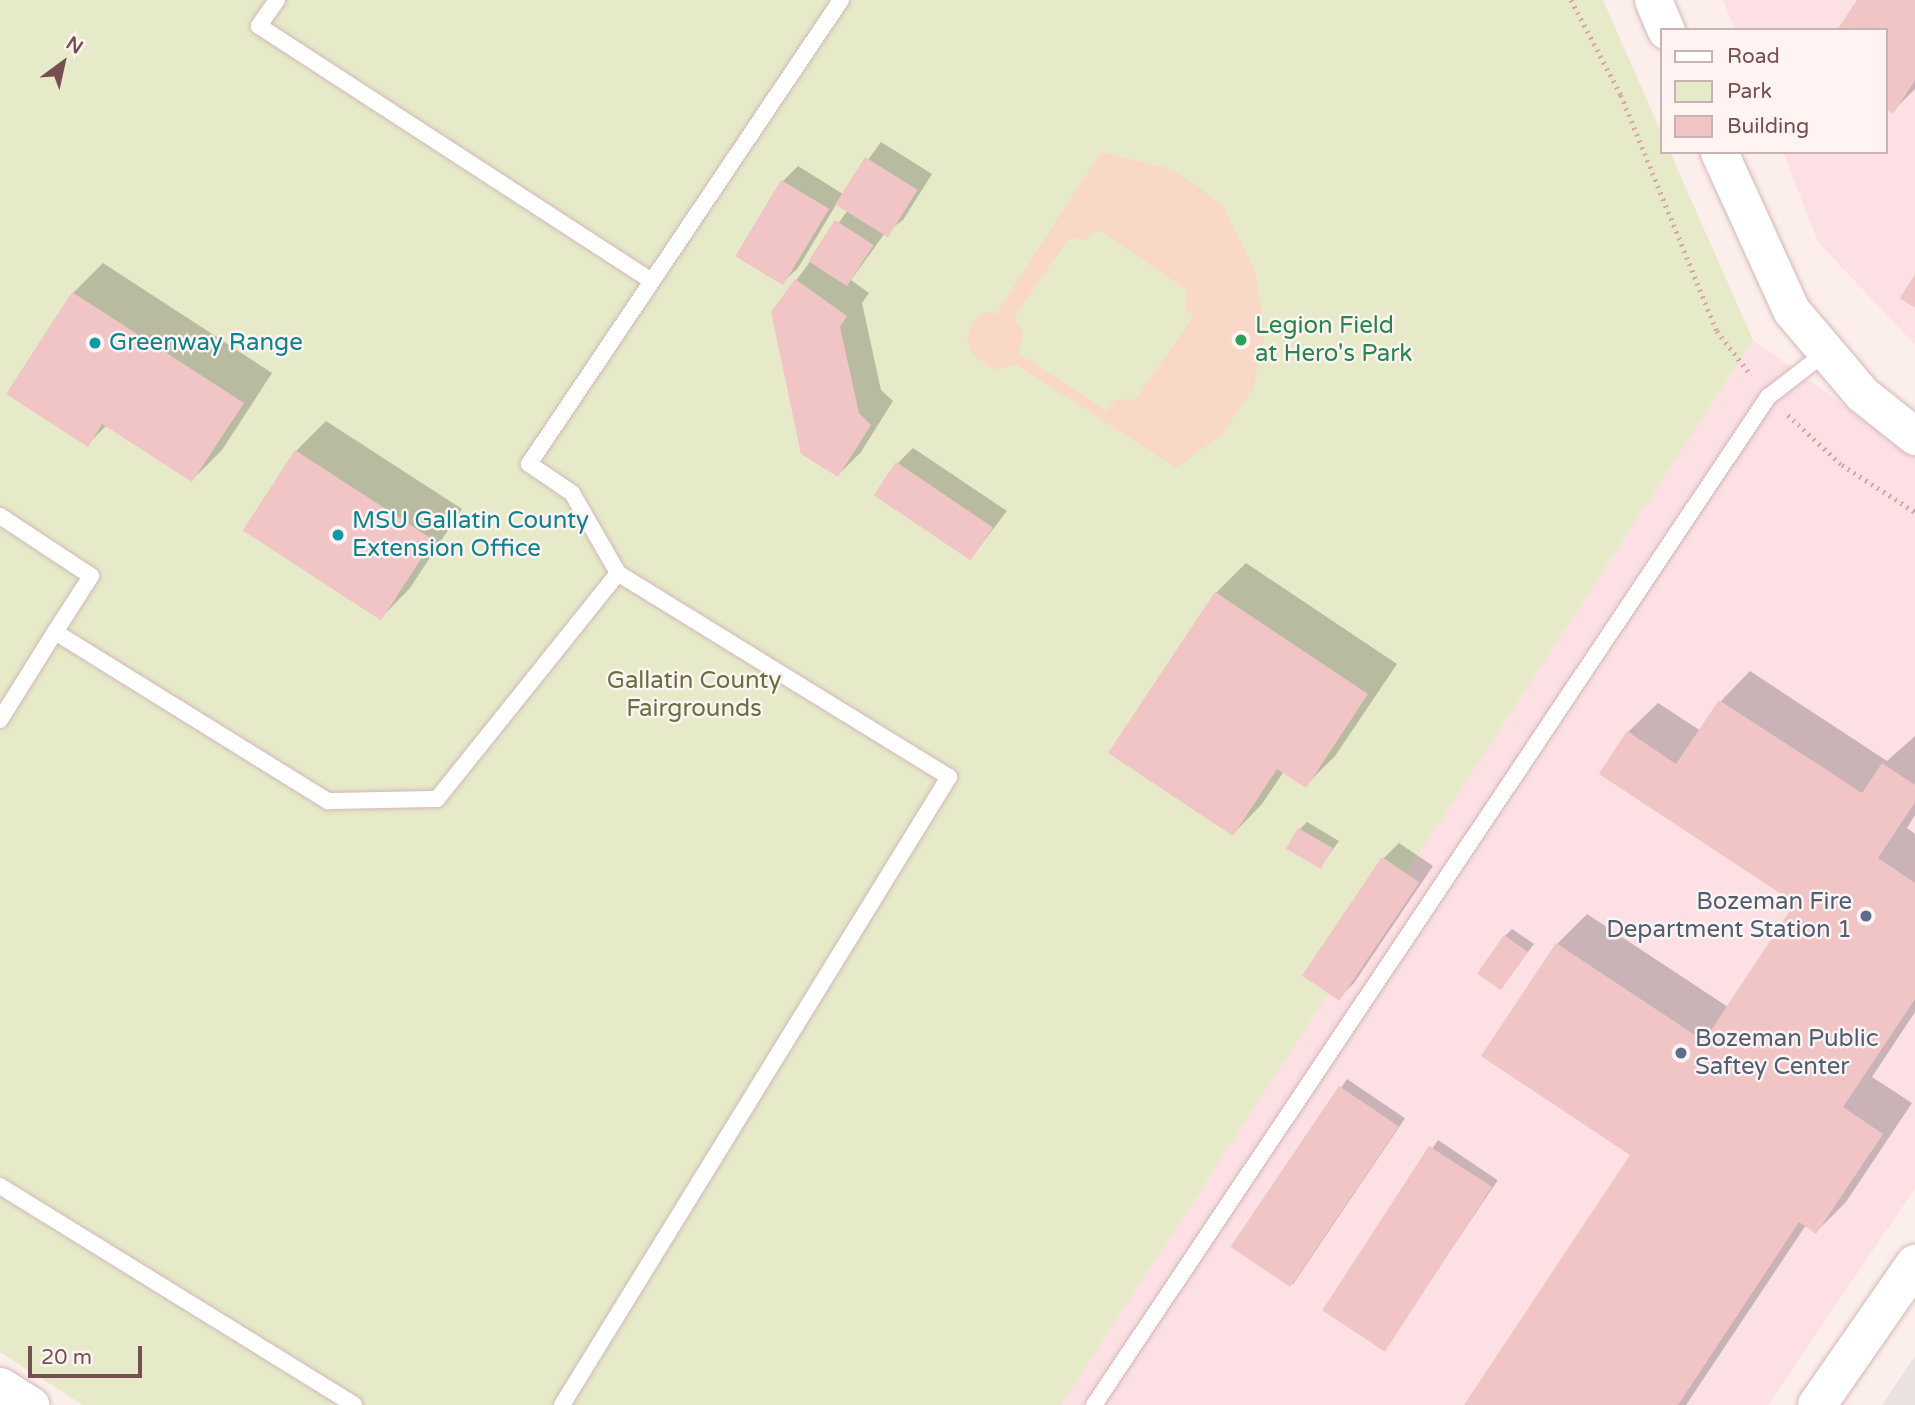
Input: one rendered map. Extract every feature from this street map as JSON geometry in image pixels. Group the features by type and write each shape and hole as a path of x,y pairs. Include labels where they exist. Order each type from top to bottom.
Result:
{"main road":[{"path":"1817,1405 1915,1264"}],"street":[{"path":"1653,0 1665,28"},
{"path":"1720,154 1791,310 1862,394 1915,436"},
{"path":"0,1386 30,1405"}],"lane":[{"path":"277,0 259,26 652,281"},
{"path":"562,1405 949,777 618,573 572,493 529,464 841,0"},
{"path":"1094,1405 1768,397 1825,353"},
{"path":"0,516 91,576 0,720"},
{"path":"55,632 328,801 437,799 618,573"},
{"path":"0,1186 354,1405"}],"path":[{"path":"1570,0 1620,95 1717,331 1768,397 1842,465 1915,512"}],"shaded area":[{"path":"1723,0 1915,0 1915,345 1818,242 1784,154 1887,154 1887,28 1734,28"},
{"path":"1753,340 1915,456 1915,1188 1768,1405 1061,1405"},
{"path":"1915,1356 1915,1405 1882,1405"}],"green space":[{"name":"Gallatin County Fairgrounds","path":"0,0 1603,0 1660,130 1660,154 1671,154 1753,340 1061,1405 83,1405 0,1352"}],"sand":[{"path":"1101,152 1168,168 1223,206 1255,271 1265,332 1253,389 1222,435 1176,468 1016,364 996,370 974,356 967,339 972,323 983,312 996,314","holes":["1099,230 1186,289 1186,310 1194,316 1136,399 1115,400 1107,411 1018,353 1024,333 1014,318 1069,238 1084,240"]}],"building":[{"path":"1857,0 1915,0 1915,80 1893,114 1887,110 1887,28 1838,28"},
{"path":"865,157 918,190 888,237 835,204"},
{"path":"781,180 829,209 783,285 735,256"},
{"path":"835,220 874,245 847,286 808,261"},
{"path":"1915,274 1915,308 1900,298"},
{"path":"795,279 847,316 840,327 859,413 871,425 838,477 801,454 771,312"},
{"name":"Greenway Range","path":"72,292 244,403 192,482 102,424 88,447 6,394"},
{"name":"MSU Gallatin County Extension Office","path":"295,450 433,540 381,620 243,531"},
{"path":"896,462 993,527 971,561 874,495"},
{"path":"1215,592 1368,694 1306,788 1277,769 1233,836 1108,753"},
{"name":"Bozeman Public Saftey Center","path":"1719,700 1862,793 1882,763 1915,785 1915,802 1878,858 1915,883 1915,999 1843,1107 1883,1134 1816,1234 1799,1222 1678,1405 1464,1405 1630,1155 1481,1056 1556,943 1704,1041 1795,903 1599,774 1627,731 1676,764"},
{"path":"1298,828 1333,848 1321,869 1286,849"},
{"path":"1382,857 1419,882 1339,1001 1302,976"},
{"path":"1504,935 1528,952 1501,990 1477,974"},
{"path":"1339,1086 1399,1126 1290,1287 1231,1247"},
{"path":"1429,1146 1492,1187 1385,1351 1322,1310"}],"place":[{"name":"Legion Field at Hero's Park","path":"1241,340"},
{"name":"Greenway Range","path":"95,343"},
{"name":"MSU Gallatin County Extension Office","path":"338,535"},
{"name":"Bozeman Fire Department Station 1","path":"1866,916"},
{"name":"Bozeman Public Saftey Center","path":"1681,1053"}]}
